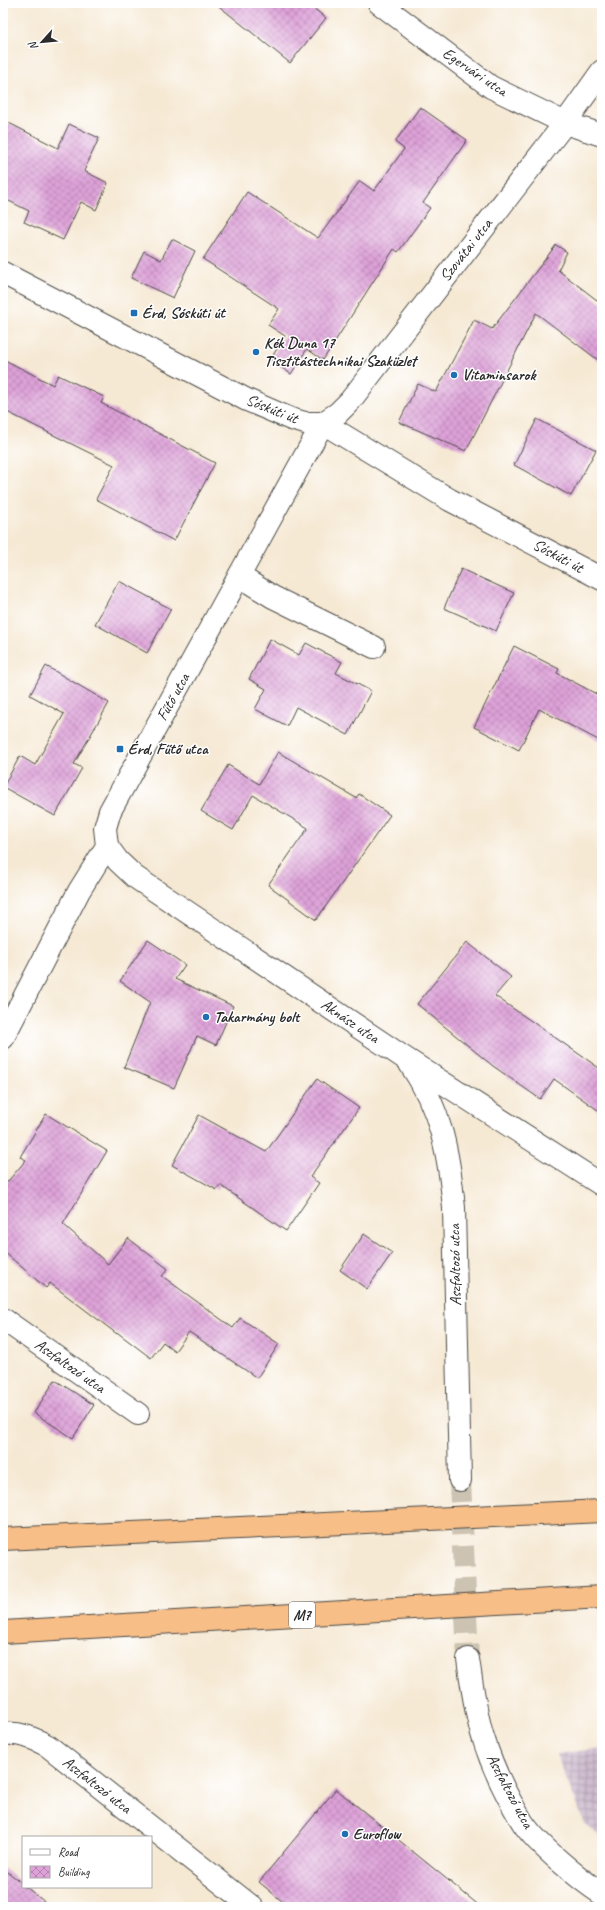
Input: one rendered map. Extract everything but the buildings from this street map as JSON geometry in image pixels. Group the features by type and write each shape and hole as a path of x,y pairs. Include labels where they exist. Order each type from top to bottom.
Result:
{"highway":[{"path":"3,1539 602,1511"},
{"name":"M7","path":"3,1632 602,1597"}],"street":[{"name":"Egervári utca","path":"379,3 491,87 565,123 602,135"},
{"name":"Szovátai utca","path":"322,423 338,413 350,401 565,123 602,71"},
{"name":"Sóskúti út","path":"3,273 247,400 291,419 305,423 322,423 450,500 602,579"},
{"name":"Fűtő utca","path":"107,846 105,828 110,811 322,423"},
{"path":"239,576 273,597 374,647"},
{"path":"3,1038 79,891 107,846"},
{"name":"Aknász utca","path":"107,846 118,861 135,876 406,1059 602,1185"},
{"name":"Aszfaltozó utca","path":"406,1059 423,1082 434,1106 450,1167 454,1208 460,1480"},
{"name":"Aszfaltozó utca","path":"3,1319 138,1414"},
{"name":"Aszfaltozó utca","path":"468,1660 473,1696 483,1737 499,1778 524,1824 552,1854 602,1894"},
{"name":"Aszfaltozó utca","path":"8,1734 29,1736 48,1746 252,1907"}],"shaded area":[{"path":"602,1748 602,1838 585,1824 556,1754"}],"tunnel":[{"path":"460,1480 468,1659"}],"place":[{"name":"Érd, Sóskúti út","path":"134,313"},
{"name":"Kék Duna 17 Tisztítástechnikai Szaküzlet","path":"256,352"},
{"name":"Vitaminsarok","path":"454,375"},
{"name":"Érd, Fűtő utca","path":"120,749"},
{"name":"Takarmány bolt","path":"206,1017"},
{"name":"Euroflow","path":"345,1834"}]}
